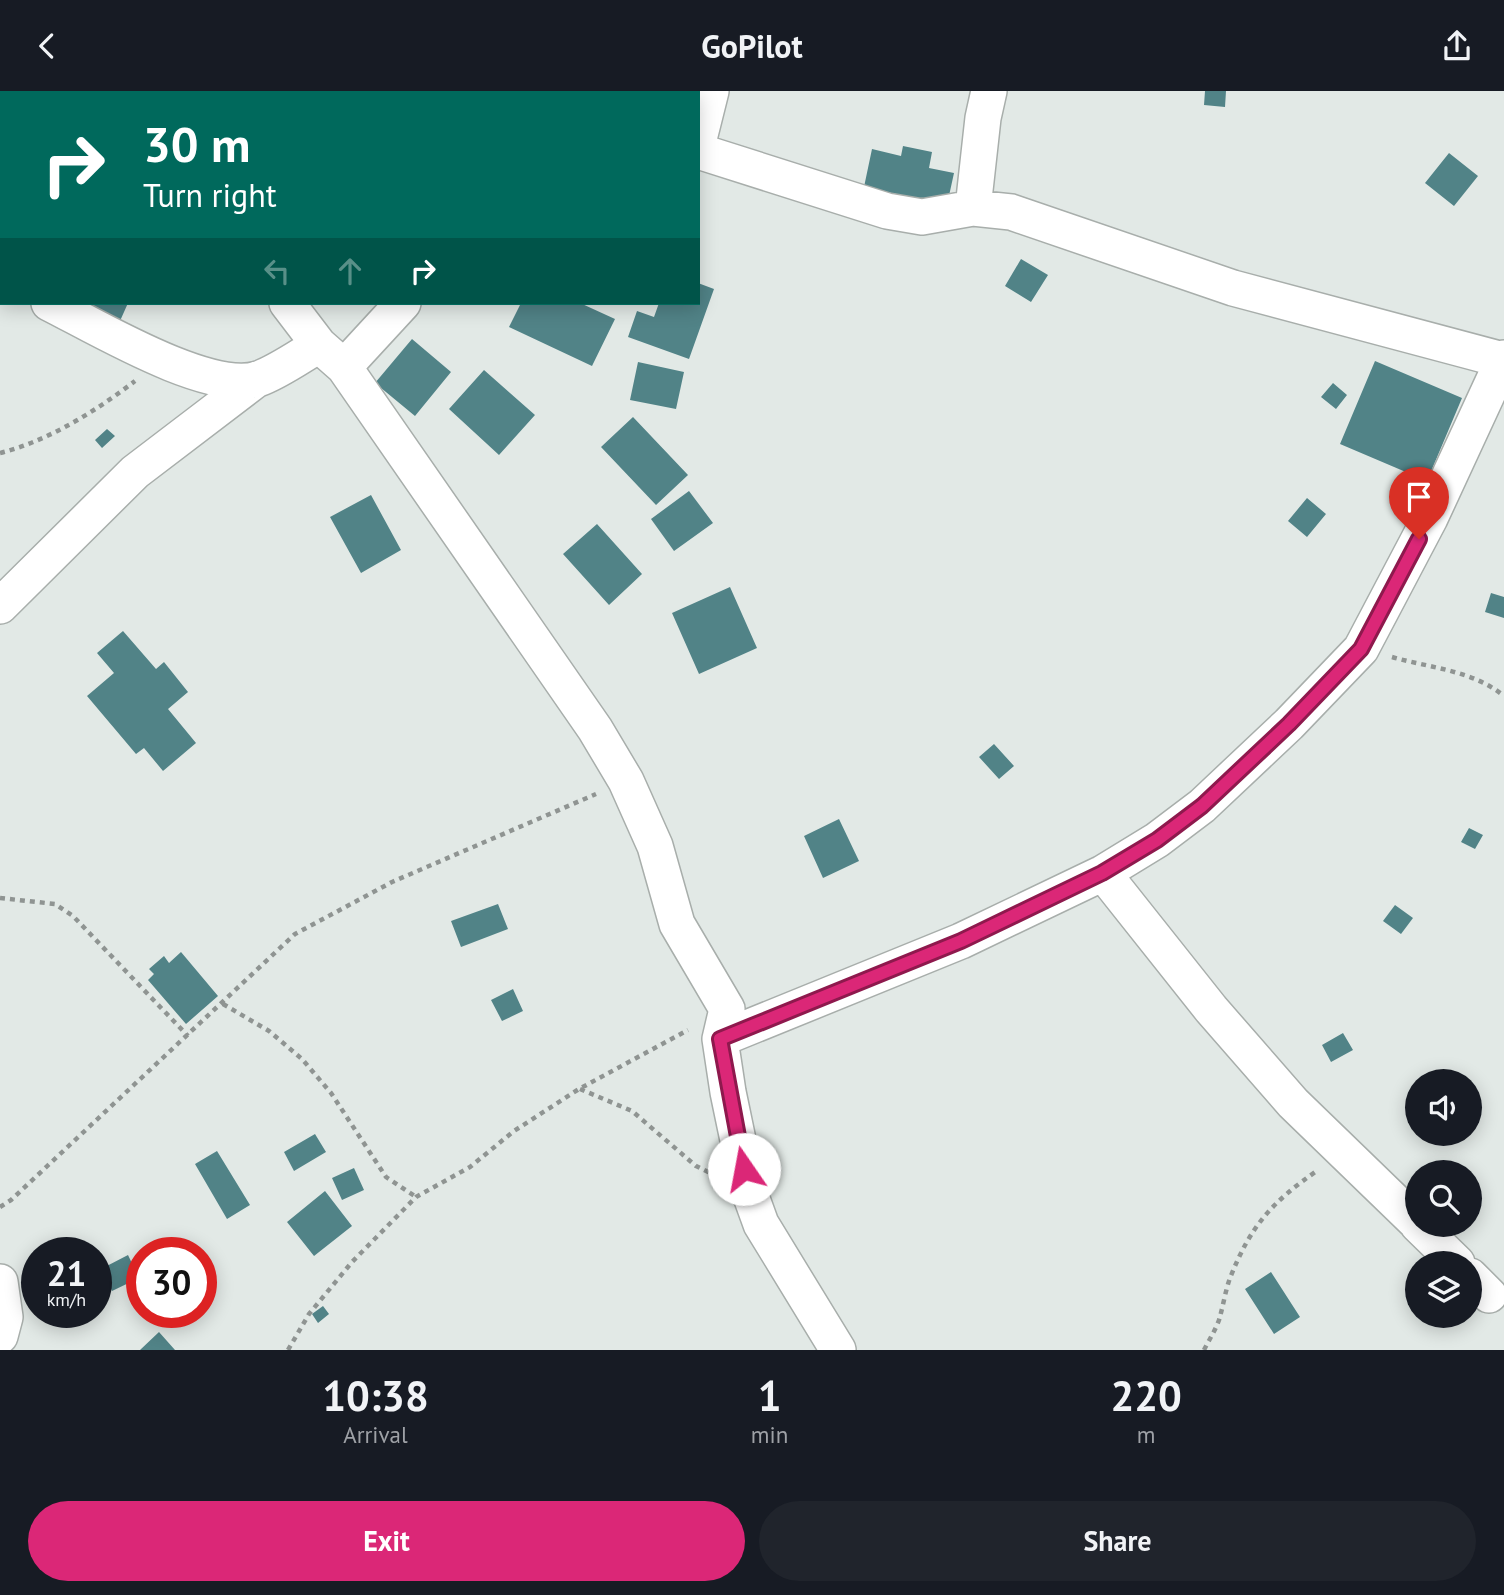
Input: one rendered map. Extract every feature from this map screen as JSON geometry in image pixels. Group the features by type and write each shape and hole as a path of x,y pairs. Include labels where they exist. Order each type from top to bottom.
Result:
{"street":[{"path":"700,134 710,91"},
{"path":"973,208 983,118 989,91"},
{"path":"700,152 887,211 922,217 973,208 1011,212 1233,289 1503,359 1430,517 1361,649 1289,724 1202,806 1157,840 1102,873 961,941 724,1024"},
{"path":"53,305 164,359 199,373 229,380 257,379 331,356 399,305"},
{"path":"289,305 331,356 595,729 626,781 654,846 677,924 724,1024 728,1092 748,1188 761,1224 838,1350"},
{"path":"0,606 135,472 257,379"},
{"path":"1102,873 1211,1009 1293,1103 1405,1212"},
{"path":"1430,1237 1445,1251"},
{"path":"0,1282 4,1292 5,1317 0,1336"}],"path":[{"path":"0,453 72,422 116,397 164,359"},
{"path":"1361,649 1460,673 1484,681 1504,696"},
{"path":"0,1207 11,1200 223,1004 295,934 392,882 626,781"},
{"path":"0,898 55,904 73,916 188,1036"},
{"path":"223,1004 269,1031 302,1059 331,1093 386,1177 416,1198"},
{"path":"288,1350 309,1314 352,1262 416,1198 470,1167 514,1131 579,1089 724,1024"},
{"path":"579,1089 632,1111 696,1166 748,1188"},
{"path":"1204,1350 1218,1323 1229,1280 1245,1244 1263,1215 1284,1193 1344,1152"}],"building":[{"path":"1205,91 1226,91 1225,107 1204,105"},
{"path":"903,146 932,152 929,168 954,173 947,205 864,187 872,149 901,156"},
{"path":"1449,153 1478,176 1454,206 1425,183"},
{"path":"1021,259 1048,275 1031,302 1005,286"},
{"path":"700,284 714,289 689,359 628,337 637,311 654,317 658,305 700,305"},
{"path":"83,305 127,305 120,321"},
{"path":"520,305 584,305 615,319 592,366 509,327"},
{"path":"412,339 451,372 415,416 375,383"},
{"path":"1375,361 1462,398 1427,481 1340,444"},
{"path":"638,362 684,372 676,409 630,400"},
{"path":"484,370 535,415 499,455 449,409"},
{"path":"1333,383 1347,395 1336,409 1321,397"},
{"path":"633,417 688,475 656,505 601,447"},
{"path":"107,429 115,436 102,448 95,440"},
{"path":"689,491 713,523 674,551 651,519"},
{"path":"371,495 401,550 361,573 330,517"},
{"path":"1307,498 1326,514 1307,537 1288,521"},
{"path":"597,524 642,574 609,605 563,554"},
{"path":"730,587 757,648 699,674 672,613"},
{"path":"1491,593 1504,597 1504,618 1485,612"},
{"path":"123,631 156,669 164,662 188,692 168,709 196,743 163,771 144,748 136,754 87,696 114,673 97,653"},
{"path":"994,744 1014,766 999,779 979,757"},
{"path":"839,819 859,861 823,878 804,836"},
{"path":"1469,828 1483,835 1475,849 1461,842"},
{"path":"498,904 508,929 461,947 451,921"},
{"path":"1395,905 1413,918 1401,934 1383,921"},
{"path":"181,952 218,996 186,1024 148,980 154,974 149,969 164,956 169,963"},
{"path":"513,989 523,1011 502,1021 491,1000"},
{"path":"1343,1033 1353,1050 1331,1062 1322,1045"},
{"path":"315,1134 326,1152 294,1171 284,1152"},
{"path":"217,1151 250,1205 227,1219 195,1164"},
{"path":"354,1168 364,1190 342,1200 332,1178"},
{"path":"325,1191 352,1226 314,1256 287,1222"},
{"path":"126,1256 126,1284 112,1291 112,1263"},
{"path":"1271,1272 1300,1317 1274,1334 1245,1289"},
{"path":"323,1306 329,1314 318,1323 312,1314"},
{"path":"159,1332 175,1350 140,1350"}],"route":[{"path":"744,1169 720,1039 961,941 1102,873 1157,840 1202,806 1289,724 1361,649 1419,539"}]}
